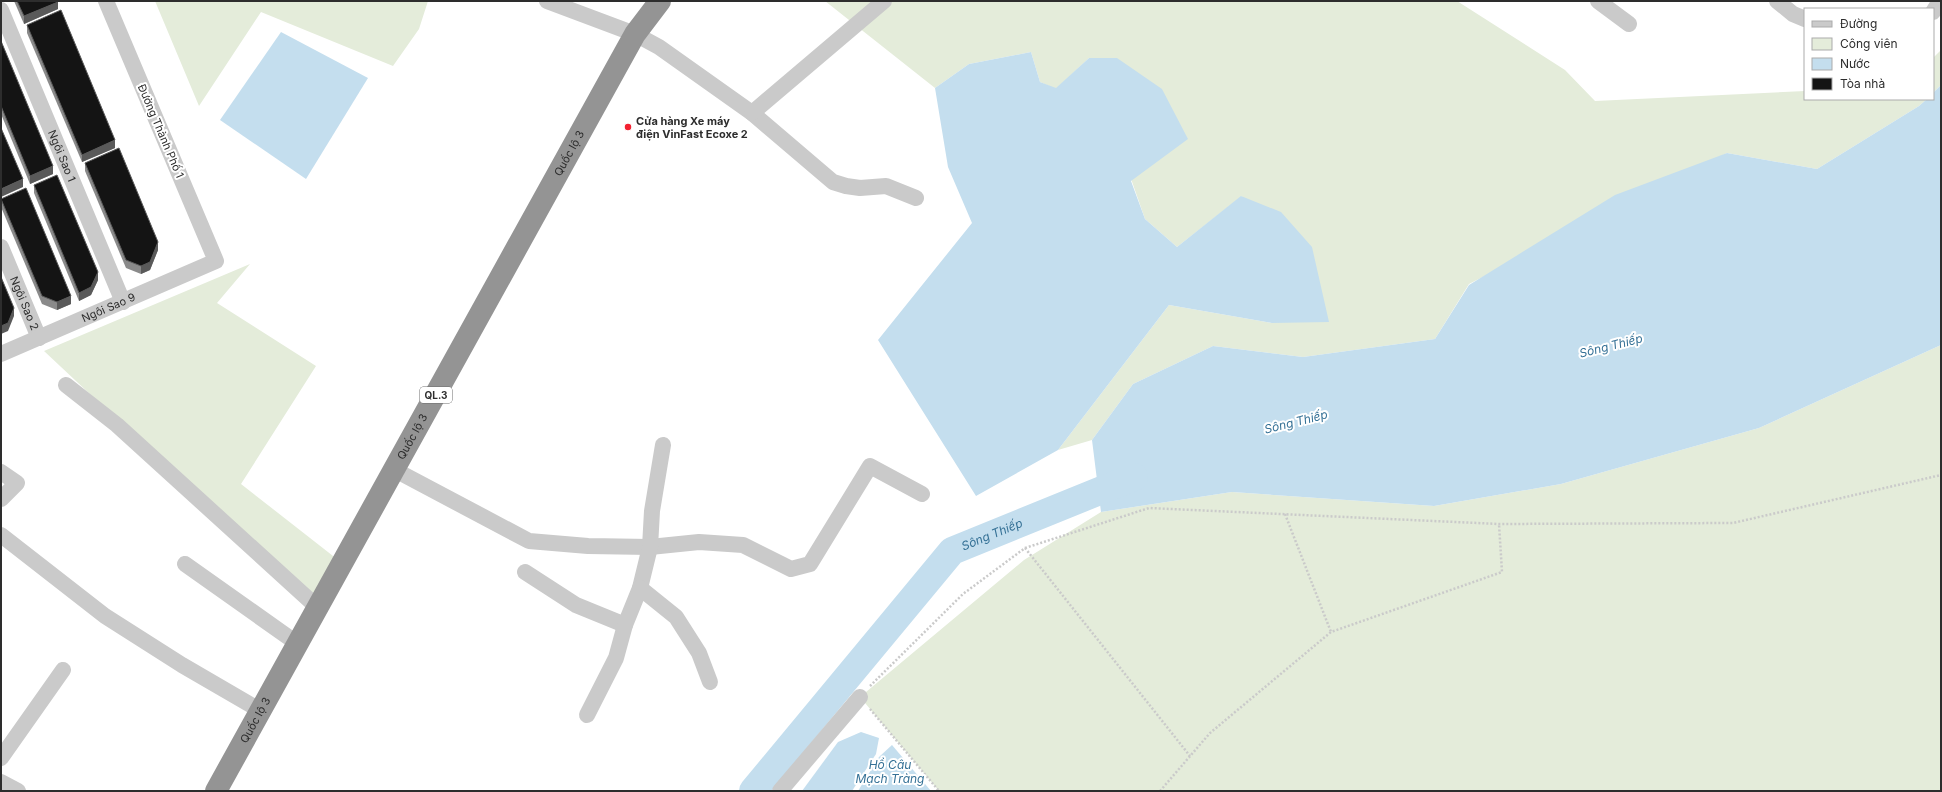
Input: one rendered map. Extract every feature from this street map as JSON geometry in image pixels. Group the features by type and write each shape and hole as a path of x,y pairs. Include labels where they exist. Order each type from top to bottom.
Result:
{"highway":[{"name":"Quốc lộ 3","path":"216,791 635,34 660,1"}],"street":[{"name":"Đường Thành Phố 1","path":"106,1 216,261"},
{"path":"547,1 635,34 659,47 752,113 833,182 860,188 886,186 916,198"},
{"path":"752,113 884,1"},
{"path":"1598,1 1629,24"},
{"path":"1777,1 1793,14 1804,19"},
{"path":"1934,10 1940,1"},
{"name":"Ngôi Sao 1","path":"1,10 123,302"},
{"name":"Ngôi Sao 2","path":"1,247 39,338"},
{"name":"Ngôi Sao 9","path":"1,354 216,261"},
{"path":"66,385 118,425 317,607"},
{"path":"587,715 616,658 625,625 640,588 650,547 652,511 663,445"},
{"path":"394,470 530,541 588,546 650,547 699,542 742,545 792,569 810,564 870,466 922,494"},
{"path":"1,472 17,483 1,499"},
{"path":"1,535 105,616 182,665 261,711"},
{"path":"185,564 298,644"},
{"path":"525,572 576,605 625,625"},
{"path":"640,588 676,617 699,653 710,682"},
{"path":"1,758 62,670"},
{"path":"780,791 860,697"},
{"path":"1,782 18,791"}],"path":[{"path":"940,791 860,697 963,594 1025,548 1149,508 1499,524 1733,523 1941,475"},
{"path":"1285,514 1331,632"},
{"path":"1160,791 1210,732 1331,632 1502,572 1499,524"},
{"path":"1025,548 1190,756"}],"green space":[{"path":"155,1 428,1 419,29 393,66 261,12 199,106"},
{"path":"825,1 1457,1 1565,70 1595,101 1804,91 1804,100 1926,100 1919,106 1817,169 1727,153 1469,284 1435,339 1303,357 1213,346 1133,384 1092,440 1058,450 1169,305 1272,323 1242,196 1177,247 1145,219 1089,58 1056,89 1040,82 1031,52 969,64 935,88"},
{"path":"1941,50 1941,85 1934,92 1934,57"},
{"path":"250,264 217,303 316,366 241,484 342,563 317,607 44,351"},
{"path":"1941,345 1941,791 939,791 860,697 1024,560 1101,512 1232,492 1434,506 1561,484 1759,428"}],"water":[{"path":"281,32 368,78 306,179 220,120"},
{"path":"1031,52 1040,82 1056,88 1089,58 1117,58 1162,89 1188,139 1131,181 1145,219 1177,247 1241,196 1281,212 1312,247 1329,322 1272,323 1169,305 1058,450 976,496 878,340 972,223 948,167 935,88 969,64"},
{"path":"1941,85 1941,345 1759,428 1561,484 1434,506 1232,492 1101,512 1092,440 1133,384 1213,346 1303,357 1435,339 1469,285 1615,195 1727,153 1817,169 1919,106 1926,100 1934,100 1934,92"},
{"path":"861,732 879,738 876,754 852,791 802,791 838,742"},
{"name":"Hồ Câu Mạch Tràng","path":"892,745 931,791 858,791 879,757"}],"building":[{"path":"17,1 58,1 58,2 24,16"},
{"path":"61,10 115,140 82,155 27,25"},
{"path":"1,41 53,166 30,176 1,106"},
{"path":"1,128 23,179 1,189"},
{"path":"119,148 158,242 150,262 141,266 126,260 85,163"},
{"path":"57,175 98,272 91,287 79,293 34,185"},
{"path":"26,188 71,296 57,302 42,296 1,199"},
{"path":"1,277 14,308 8,323 1,326"}],"waterway":[{"name":"Sông Thiếp","path":"753,791 952,551 1134,477"}],"place":[{"name":"Cửa hàng Xe máy điện VinFast Ecoxe 2","path":"628,127"}]}
